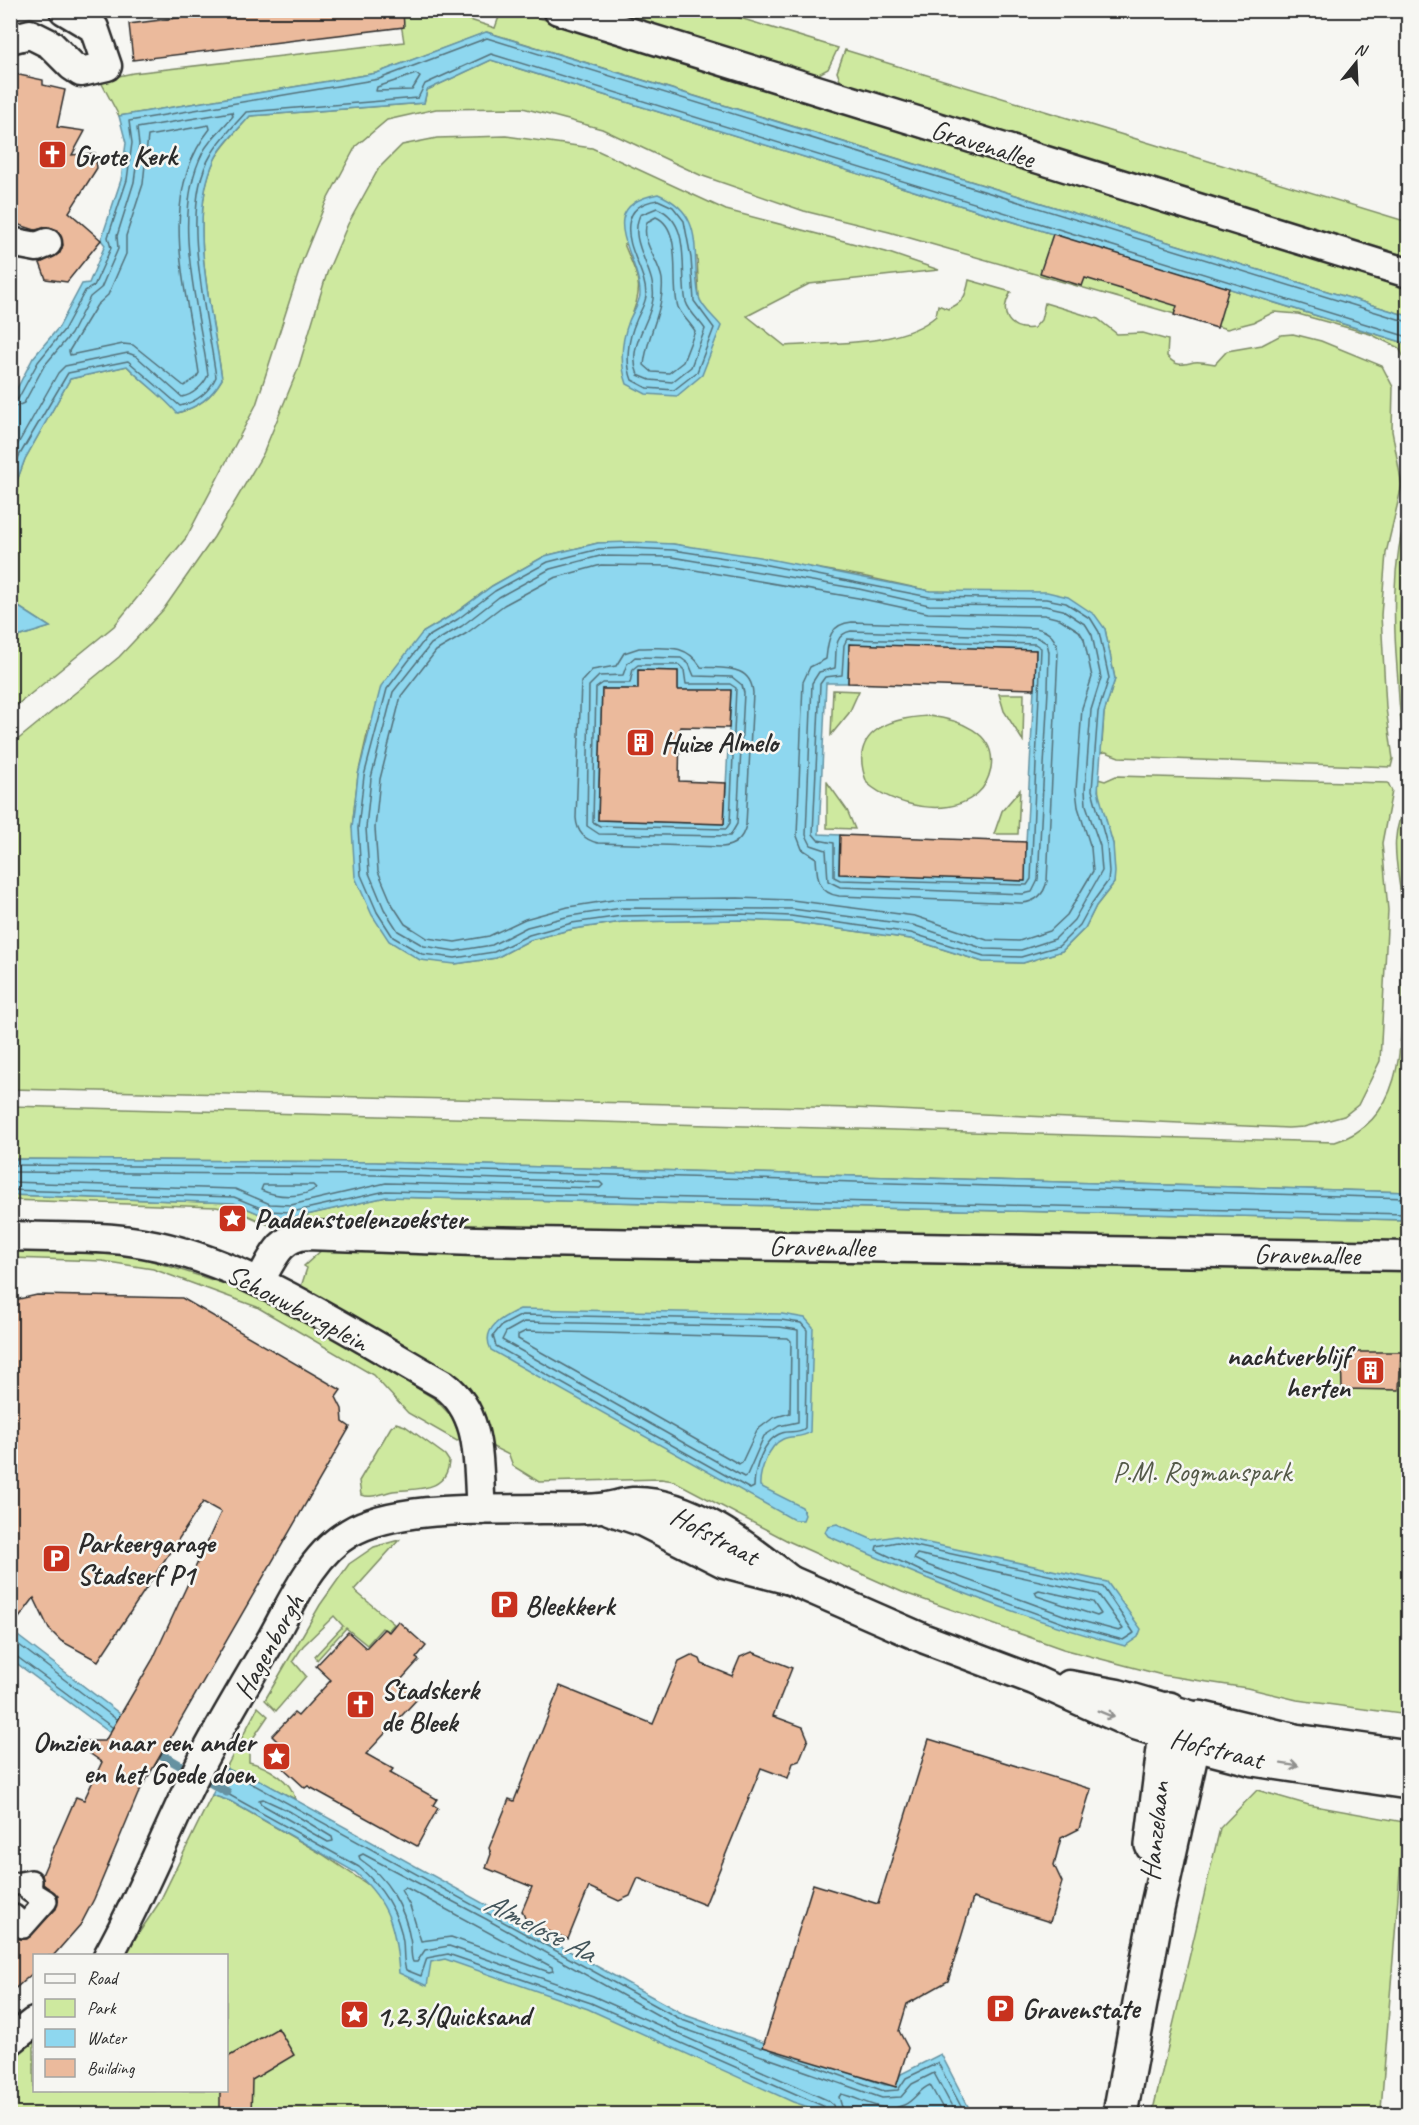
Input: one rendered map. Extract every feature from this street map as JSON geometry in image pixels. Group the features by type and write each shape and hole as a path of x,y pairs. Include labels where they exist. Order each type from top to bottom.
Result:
{"street":[{"path":"10,39 30,34 50,44 81,72 106,66 94,28 64,10"},
{"name":"Gravenallee","path":"558,10 1408,273"},
{"path":"10,242 37,247 47,243"},
{"name":"Gravenallee","path":"259,1282 283,1242 292,1236 306,1235 475,1241 1408,1256"},
{"name":"Schouwburgplein","path":"10,1236 115,1239 143,1243 193,1256 259,1282 455,1394 472,1419 481,1510"},
{"name":"Hofstraat","path":"481,1510 600,1508 634,1502 680,1512 736,1540 790,1580 925,1639 1034,1680 1108,1692 1188,1731 1254,1759 1408,1782"},
{"name":"Hagenborgh","path":"109,1954 128,1920 188,1789 309,1573 335,1543 364,1525 382,1520 481,1510"},
{"name":"Hofstraat","path":"1188,1731 1295,1741 1408,1757"},
{"name":"Hanzelaan","path":"1120,2115 1188,1731"},
{"path":"10,1885 31,1881 30,1891 46,1900 23,1927 14,1916 10,1919"},
{"path":"10,2041 33,2023"}],"green space":[{"path":"399,11 442,11 495,28 501,11 516,11 1408,282 1408,316 487,32 377,73 119,116 100,80 133,73 404,42"},
{"path":"583,11 717,11 838,48 828,69 806,81"},
{"path":"845,50 1408,222 1408,265 845,93 837,72"},
{"path":"491,60 1408,344 1408,365 1399,348 1370,334 1298,314 1274,312 1254,322 1227,329 889,232 804,211 700,175 602,129 523,108 436,109 387,120 356,146 326,202 303,259 256,405 186,538 114,626 11,710 10,639 50,627 11,602 11,497 25,459 70,379 127,366 178,413 203,401 222,379 208,297 202,238 207,183 215,159 222,148 250,116 424,103 427,90"},
{"path":"506,136 592,148 726,210 886,252 939,270 809,284 747,316 785,346 865,341 904,333 936,316 938,305 948,309 957,304 965,295 969,280 1011,292 1007,300 1006,314 1012,324 1018,327 1034,328 1041,320 1045,303 1098,319 1117,334 1143,333 1168,340 1167,356 1173,362 1180,364 1204,362 1215,364 1227,351 1262,345 1281,335 1293,334 1321,341 1382,366 1393,387 1392,431 1402,485 1386,553 1381,615 1386,708 1393,759 1391,767 1119,757 1106,752 1099,753 1102,744 1104,713 1115,679 1105,629 1006,593 930,591 862,576 673,544 598,543 545,556 492,586 454,614 422,633 369,726 358,775 352,828 455,964 496,958 530,940 573,929 622,922 739,920 790,922 911,939 983,962 1023,963 1062,951 1085,928 1096,906 1114,883 1113,844 1099,801 1098,779 1105,781 1116,776 1388,783 1392,791 1382,843 1388,910 1380,1061 1358,1105 1344,1116 1304,1127 1288,1128 853,1108 11,1089 10,746 119,657 163,610 214,537 263,454 298,369 327,273 348,224 379,168 402,145 437,138","holes":["624,244 697,257 699,299 629,322 637,300 638,283"]},
{"path":"1408,507 1408,749 1399,706 1394,615 1396,572 1402,529"},
{"path":"833,690 859,691 849,713 831,735"},
{"path":"999,694 1024,694 1023,741 1004,711"},
{"path":"929,716 951,720 973,730 988,745 991,756 991,768 985,785 966,801 952,806 921,806 891,798 867,783 862,766 862,752 867,740 875,732 899,720"},
{"path":"827,782 847,810 855,829 827,828"},
{"path":"1020,790 1018,834 994,834 1002,811"},
{"path":"1408,803 1408,1192 375,1162 11,1159 10,1106 1335,1142 1358,1131 1375,1116 1387,1097 1395,1075 1402,1026 1403,932 1396,840 1401,815"},
{"path":"11,1195 234,1203 267,1217 293,1218 386,1197 1408,1220 1408,1246 291,1223 269,1225 240,1212 216,1207 11,1200"},
{"name":"P.M. Rogmanspark","path":"324,1248 1408,1267 1408,1715 1297,1700 1247,1688 1162,1675 1063,1649 902,1592 788,1541 674,1481 661,1479 539,1482 513,1466 509,1455 491,1446 485,1415 469,1389 300,1290 307,1268 304,1266"},
{"path":"11,1249 136,1256 238,1288 335,1338 435,1399 452,1417 461,1440 457,1441 408,1413 373,1375 257,1307 153,1269 102,1261 11,1258"},
{"path":"396,1423 405,1426 445,1455 449,1461 447,1471 443,1479 429,1487 373,1496 361,1495 359,1481 391,1427"},
{"path":"399,1540 354,1590 394,1624 387,1632 382,1628 367,1645 346,1628 317,1660 315,1656 343,1626 334,1616 303,1646 293,1661 306,1676 276,1711 265,1700 320,1605 349,1564 374,1547"},
{"path":"258,1707 268,1716 249,1744 249,1762 263,1767 284,1780 295,1799 244,1773 242,1776 226,1768"},
{"path":"1257,1790 1309,1805 1404,1822 1381,2109 1387,2114 1152,2114 1220,1828"},
{"path":"212,1795 230,1801 322,1854 373,1888 378,1896 891,2114 11,2114 11,2057 33,2039 33,2092 228,2092 228,1954 125,1954 159,1903"}],"water":[{"path":"486,32 1408,316 1408,344 491,60 427,90 424,103 250,116 226,142 215,159 207,183 203,210 204,268 222,379 203,401 177,413 127,366 70,379 25,459 11,497 11,400 33,358 59,327 82,284 89,283 105,245 101,240 121,180 126,143 119,116 377,73"},
{"path":"658,194 674,203 691,224 700,301 721,326 702,375 677,396 646,394 627,384 622,361 626,329 640,295 638,280 624,235 623,221 627,210 638,200"},
{"path":"598,543 673,544 759,557 930,591 1047,592 1068,597 1095,615 1105,629 1115,679 1104,713 1098,791 1113,844 1115,872 1114,883 1096,906 1085,928 1062,951 1023,963 983,962 911,939 790,922 739,920 622,922 573,929 530,940 496,958 455,964 420,960 389,941 372,915 355,877 352,828 358,775 381,686 422,633 454,614 492,586 545,556","holes":["850,645 1036,650 1024,881 839,873 840,835 819,834 826,683 848,683","638,671 678,671 678,690 731,691 724,824 598,820 602,689 638,689"]},
{"path":"11,602 50,627 11,639"},
{"path":"11,1159 375,1162 1408,1192 1408,1220 386,1197 293,1218 267,1217 234,1203 11,1195"},
{"path":"520,1309 782,1314 805,1318 813,1327 810,1432 778,1442 769,1453 760,1480 760,1486 802,1507 805,1515 803,1520 794,1520 491,1350 488,1335 491,1329 500,1320"},
{"path":"837,1524 873,1540 896,1536 1107,1582 1141,1629 1138,1637 1125,1646 1011,1611 937,1583 828,1536 825,1532 828,1526"},
{"path":"10,1630 128,1720 117,1738 11,1659"},
{"path":"226,1768 242,1776 245,1772 685,2015 885,2085 895,2085 901,2074 941,2054 972,2114 830,2114 793,2102 588,2009 445,1959 431,1962 427,1986 399,1973 396,1943 384,1906 367,1883 355,1872 230,1801 212,1795"}],"building":[{"path":"241,10 403,10 404,27 133,60 129,24"},
{"name":"Grote Kerk","path":"10,73 43,80 43,85 65,90 57,127 85,131 72,155 95,153 97,168 69,212 101,240 67,282 46,279 40,263 60,253 63,245 58,230 49,227 35,230 10,222"},
{"path":"1053,234 1229,288 1217,328 1174,315 1177,306 1085,278 1082,286 1040,273"},
{"path":"849,644 1036,650 1035,689 848,683"},
{"name":"Huize Almelo","path":"638,670 678,671 678,690 731,690 729,728 680,727 679,781 726,783 724,824 598,820 602,689 638,689"},
{"path":"840,835 1026,842 1025,881 839,874"},
{"path":"37,1295 182,1298 341,1390 336,1397 342,1409 343,1422 350,1427 138,1794 94,1899 81,1924 55,1954 33,1954 33,1973 10,1993 10,1932 19,1939 27,1939 56,1909 58,1896 43,1884 42,1875 76,1797 84,1800 102,1762 72,1741 105,1741 153,1659 221,1512 203,1502 98,1661 61,1641 49,1629 34,1598 10,1630 10,1301"},
{"name":"nachtverblijf herten","path":"1341,1352 1401,1352 1399,1390 1342,1389"},
{"name":"Stadskerk de Bleek","path":"398,1621 426,1646 416,1658 419,1660 400,1681 419,1697 366,1754 393,1769 390,1773 437,1799 433,1805 438,1808 417,1846 308,1786 305,1788 281,1766 283,1764 271,1752 279,1743 272,1736 294,1713 298,1716 331,1680 316,1666 348,1632 366,1648 384,1629 389,1632"},
{"path":"752,1652 792,1668 773,1716 803,1727 808,1739 799,1761 793,1763 788,1778 761,1768 705,1905 638,1878 630,1896 619,1901 589,1887 568,1939 527,1923 522,1911 532,1887 486,1868 491,1854 489,1848 509,1799 514,1801 560,1686 653,1724 679,1661 691,1655 700,1659 702,1664 732,1676 740,1657"},
{"path":"929,1739 1091,1789 1079,1829 1061,1838 1054,1865 1062,1882 1050,1922 973,1898 948,1981 907,2004 899,2031 908,2048 896,2087 763,2047 813,1884 878,1904"},
{"path":"278,2028 294,2055 252,2080 251,2115 220,2115 220,2092 228,2092 228,2057"}],"waterway":[{"name":"Almelose Aa","path":"162,1755 227,1792"}],"place":[{"name":"Grote Kerk","path":"53,155"},
{"name":"Huize Almelo","path":"640,742"},
{"name":"Paddenstoelenzoekster","path":"233,1218"},
{"name":"nachtverblijf herten","path":"1371,1371"},
{"name":"Parkeergarage Stadserf P1","path":"56,1558"},
{"name":"Bleekkerk","path":"504,1605"},
{"name":"Stadskerk de Bleek","path":"360,1705"},
{"name":"Omzien naar een ander en het Goede doen","path":"276,1757"},
{"name":"Gravenstate","path":"1001,2008"},
{"name":"1,2,3/Quicksand","path":"355,2015"}]}
